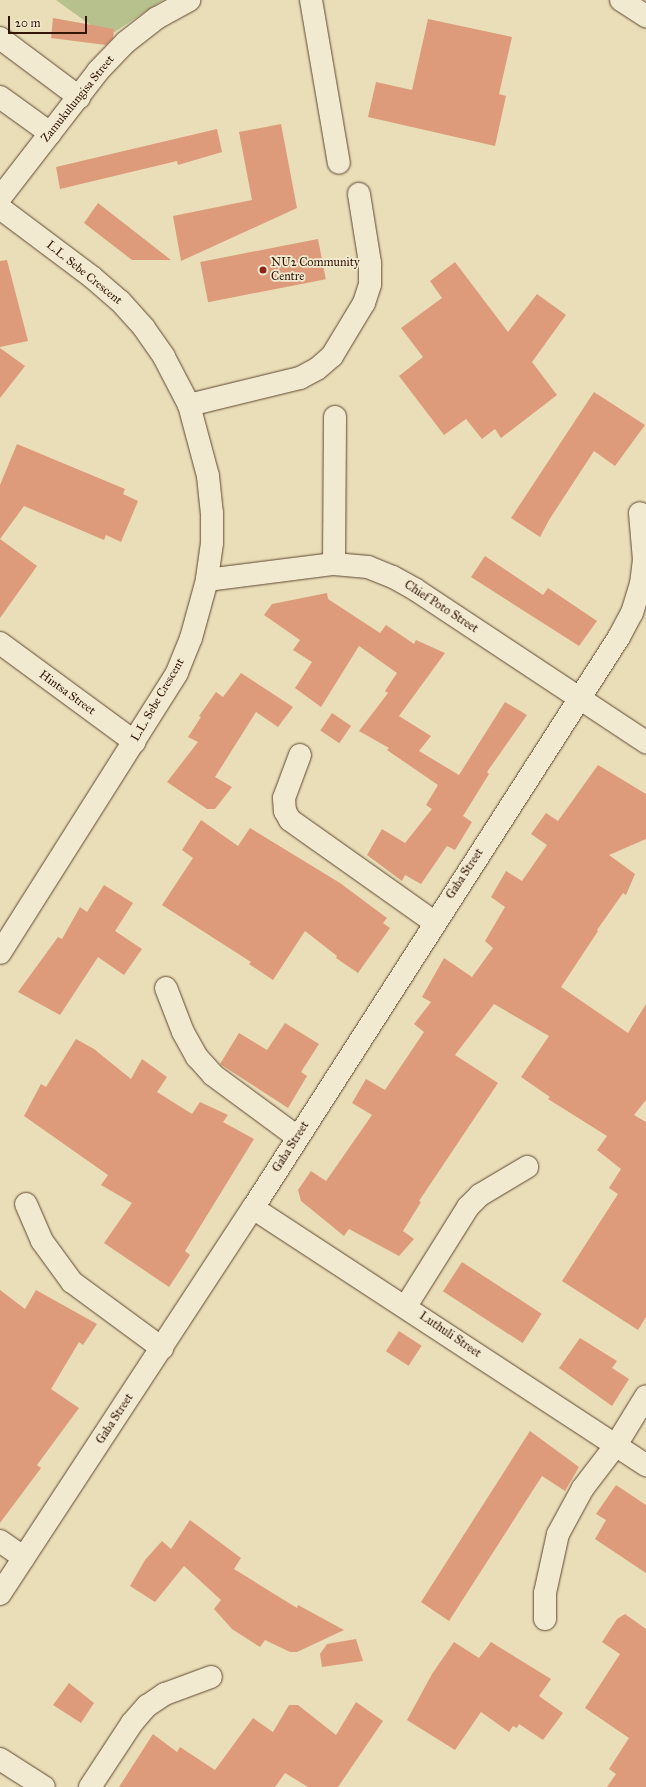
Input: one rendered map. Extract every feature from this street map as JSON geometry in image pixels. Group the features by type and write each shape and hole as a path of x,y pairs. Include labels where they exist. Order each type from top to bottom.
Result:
{"street":[{"name":"Zamukulungisa Street","path":"0,198 98,71 126,42 157,18 189,0"},
{"path":"311,0 338,163"},
{"path":"621,0 646,16"},
{"path":"0,38 79,97"},
{"path":"0,97 50,133"},
{"path":"189,405 300,378 317,369 332,356 364,303 370,284 370,263 359,194"},
{"name":"L.L. Sebe Crescent","path":"0,208 120,301 144,328 164,357 189,405 208,476 212,513 212,543 208,580 191,638 176,673 135,742 0,953"},
{"path":"334,417 334,564"},
{"name":"Gaba Street","path":"0,1594 253,1208 434,922 619,637 636,599 644,560 640,513"},
{"name":"Chief Poto Street","path":"208,580 334,564 368,568 394,577 646,742"},
{"name":"Hintsa Street","path":"0,643 135,742"},
{"path":"300,755 284,798 285,811 290,820 434,922"},
{"path":"166,988 183,1032 196,1057 213,1076 297,1137"},
{"path":"406,1306 468,1207 480,1195 527,1168"},
{"path":"26,1204 42,1241 72,1282 162,1348"},
{"name":"Luthuli Street","path":"253,1208 406,1306 646,1465"},
{"path":"545,1619 545,1593 558,1534 583,1488 616,1445 646,1396"},
{"path":"0,1541 24,1558"},
{"path":"90,1787 132,1723 147,1706 165,1694 211,1677"},
{"path":"0,1759 44,1787"}],"green space":[{"path":"56,0 163,0 107,37"}],"building":[{"path":"53,18 114,29 113,38 106,45 51,38"},
{"path":"428,19 512,37 499,94 506,96 495,146 368,117 376,82 412,90"},
{"path":"281,124 297,208 181,261 173,216 252,200 239,132"},
{"path":"217,129 222,152 178,165 177,161 60,189 56,167"},
{"path":"98,203 171,260 132,260 84,223"},
{"name":"NU2 Community Centre","path":"318,239 326,279 208,302 200,262"},
{"path":"7,260 28,341 0,347 0,261"},
{"path":"455,262 508,332 537,294 566,315 532,362 557,395 501,438 495,429 482,439 466,419 444,435 399,376 423,357 401,328 442,298 430,281"},
{"path":"0,348 25,366 0,398"},
{"path":"594,392 645,425 615,466 594,451 549,520 540,537 511,518"},
{"path":"17,444 125,489 123,494 138,501 121,542 106,535 104,540 24,506 0,539 0,485"},
{"path":"0,539 37,566 0,618"},
{"path":"485,556 543,595 548,588 597,621 579,646 471,577"},
{"path":"327,593 328,599 380,633 386,625 414,644 416,640 445,653 399,716 431,736 419,751 459,775 505,702 527,715 487,772 489,774 463,816 472,822 455,850 447,846 421,884 405,875 402,881 367,855 382,829 405,843 432,809 426,805 438,785 387,750 389,748 359,731 388,693 385,691 397,673 359,646 321,707 295,688 312,662 293,650 300,640 264,615 272,604"},
{"path":"241,673 293,707 278,727 256,712 215,777 232,787 215,809 207,809 167,782 198,742 188,737 201,717 199,716 216,692 223,697"},
{"path":"332,713 351,726 339,743 320,730"},
{"path":"598,765 646,794 646,839 609,855 635,874 626,895 623,893 597,930 598,931 561,987 628,1033 646,1004 646,1100 634,1115 646,1122 646,1317 638,1330 562,1281 618,1194 609,1188 621,1169 597,1150 607,1136 548,1099 550,1097 521,1077 549,1036 494,1004 455,1055 498,1083 419,1201 421,1202 403,1231 414,1239 399,1256 349,1229 344,1236 301,1201 298,1190 311,1171 326,1181 372,1115 352,1103 366,1079 385,1090 424,1032 414,1024 431,1002 422,997 444,958 472,977 493,948 485,941 505,907 491,897 506,871 522,881 547,845 531,834 546,813 558,821"},
{"path":"201,820 238,846 250,828 340,883 387,918 383,923 390,928 358,973 336,958 337,956 305,931 273,980 249,964 251,962 162,905 193,858 182,850"},
{"path":"104,885 133,903 115,931 142,949 124,975 98,957 60,1015 18,992 58,937 62,939 80,907 87,912"},
{"path":"285,1023 319,1044 301,1072 307,1076 288,1108 220,1064 239,1033 267,1050"},
{"path":"76,1039 94,1049 131,1079 142,1059 167,1077 157,1092 192,1114 200,1102 228,1115 223,1122 254,1139 185,1251 190,1255 169,1287 104,1243 132,1203 101,1185 108,1175 24,1116 41,1084 46,1087"},
{"path":"462,1262 542,1314 523,1343 443,1291"},
{"path":"0,1290 25,1309 36,1290 97,1324 83,1345 79,1342 51,1389 79,1408 37,1465 41,1468 0,1523"},
{"path":"399,1331 422,1346 409,1366 386,1351"},
{"path":"580,1338 617,1361 612,1368 629,1379 612,1406 559,1368"},
{"path":"530,1431 579,1467 565,1491 542,1476 449,1621 421,1602"},
{"path":"616,1485 646,1505 646,1573 595,1539 606,1520 596,1514"},
{"path":"190,1520 241,1558 234,1569 297,1608 298,1605 344,1630 297,1652 290,1652 265,1640 260,1647 232,1629 214,1609 221,1600 184,1566 155,1602 130,1586 145,1560 162,1541 171,1549"},
{"path":"625,1614 646,1629 646,1787 607,1787 616,1774 609,1769 629,1738 585,1708 620,1654 602,1642 617,1619"},
{"path":"356,1639 363,1661 322,1667 320,1654 327,1644"},
{"path":"454,1642 479,1658 491,1642 551,1679 539,1696 563,1713 543,1740 519,1724 517,1728 513,1726 509,1732 481,1712 455,1750 407,1720 432,1674"},
{"path":"69,1683 94,1703 81,1723 53,1705"},
{"path":"356,1702 383,1721 338,1787 308,1787 285,1773 275,1787 119,1787 153,1734 177,1752 180,1747 215,1770 253,1718 273,1732 289,1705 298,1705 336,1735"}],"place":[{"name":"NU2 Community Centre","path":"263,270"}]}
